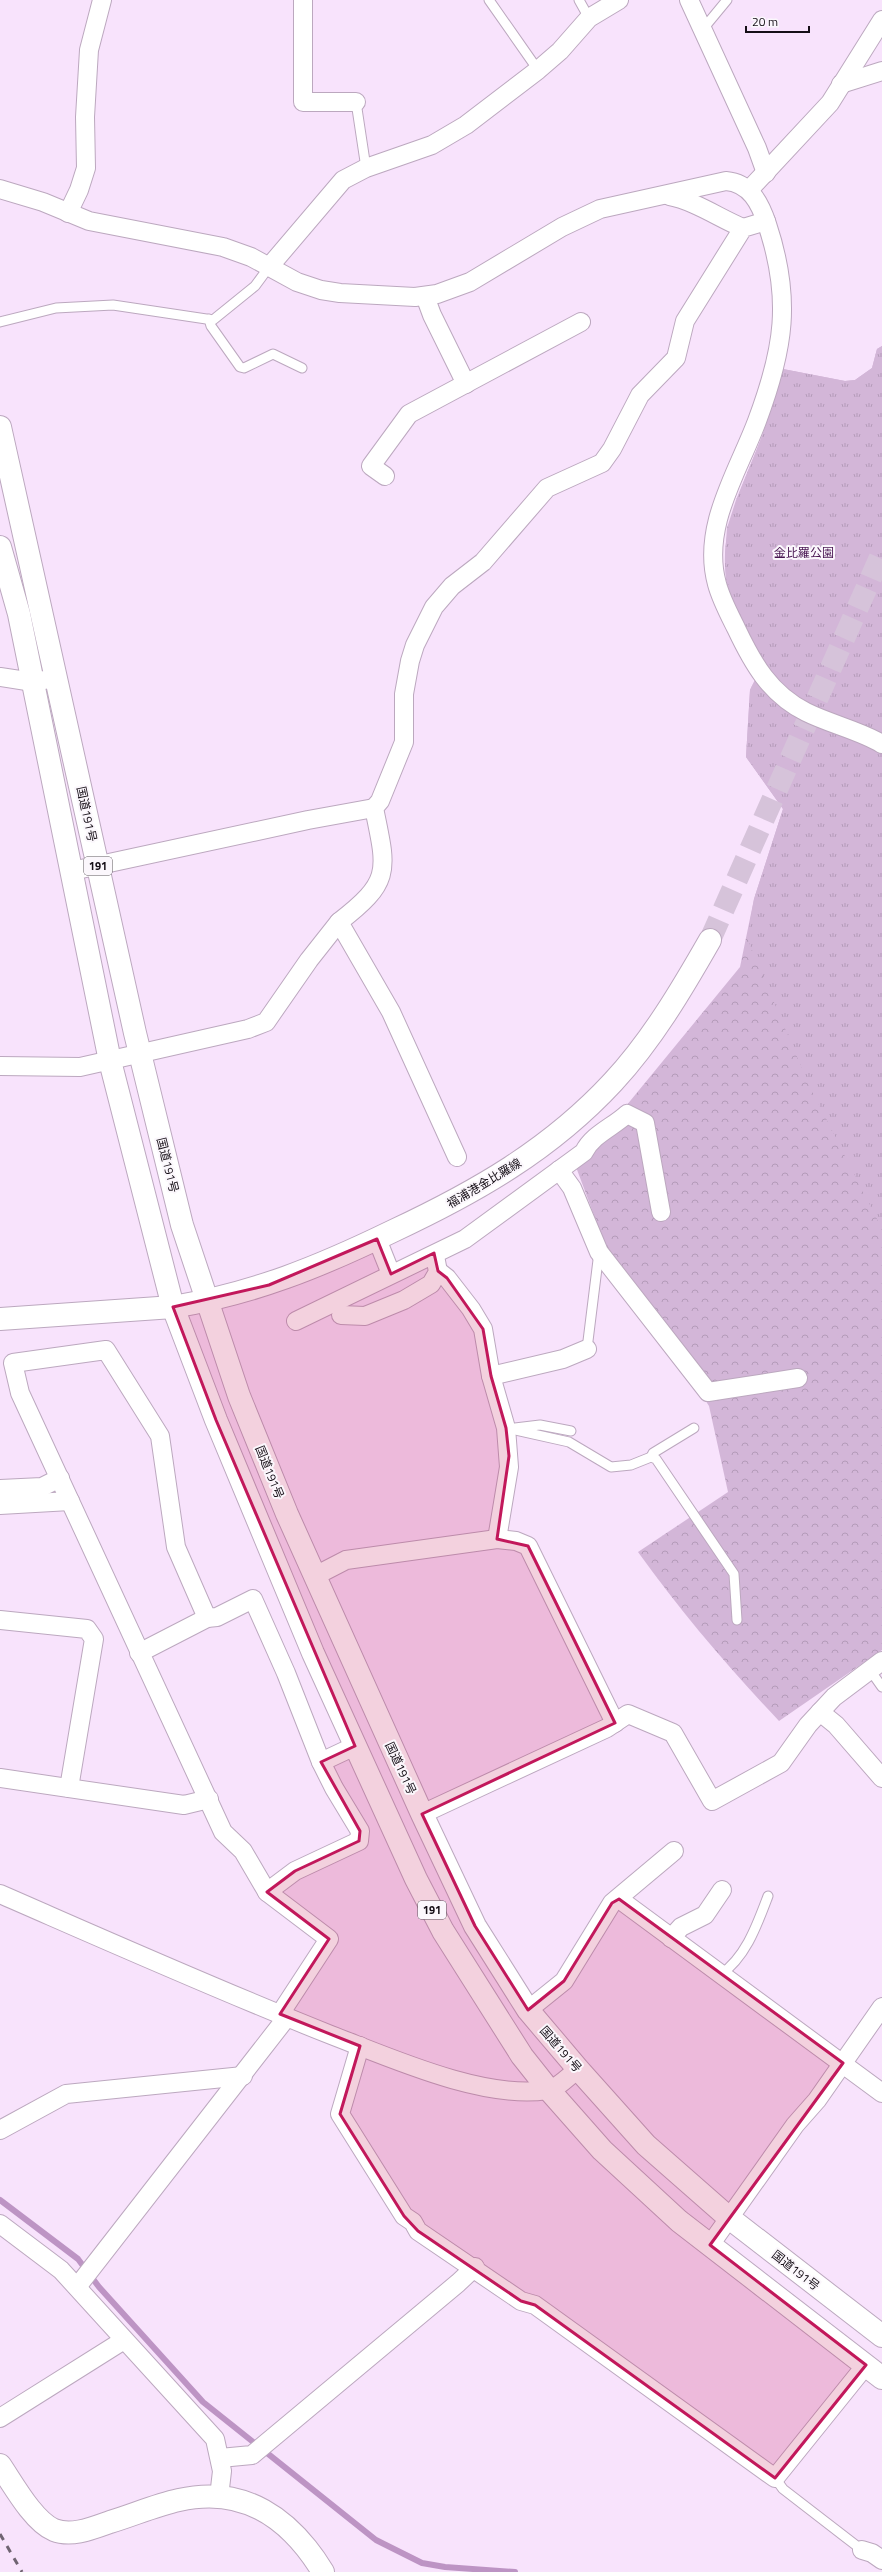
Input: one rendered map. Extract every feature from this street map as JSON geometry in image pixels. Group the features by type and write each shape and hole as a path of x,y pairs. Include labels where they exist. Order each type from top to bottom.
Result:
{"main road":[{"name":"国道191号","path":"0,428 141,1054 182,1225 206,1302 239,1396 315,1576 422,1814 475,1926 528,2010 578,2069 646,2145 728,2217 882,2336"},
{"name":"191","path":"0,547 19,614 110,1061 173,1307 216,1420 313,1653 416,1879 443,1931 493,2011 549,2090 602,2150 679,2221 878,2374"},
{"name":"福浦港金比羅線","path":"0,1319 173,1307 206,1302 270,1285 342,1256 461,1199 526,1158 591,1105 641,1050 710,940"},
{"path":"0,2465 42,2522 54,2530 71,2533 90,2529 180,2500 219,2497 244,2502 275,2516 311,2552 323,2572"}],"street":[{"path":"68,213 86,168 85,117 89,50 102,0"},
{"path":"303,0 304,102 356,102"},
{"path":"269,267 343,180 366,168 432,145 453,133 538,70 560,51 589,18 619,0"},
{"path":"689,0 766,173"},
{"path":"749,190 830,103 882,20"},
{"path":"841,84 882,71"},
{"path":"0,189 18,193 89,221 223,246 252,257 296,282 340,293 415,297 425,296 470,282 562,227 600,209 666,196 726,181 737,182 749,190 759,204 766,221 781,273 784,301 780,338 767,390 721,508 714,537 717,583 753,664 771,687 786,701 806,712 882,744"},
{"path":"666,196 688,201 697,207 743,228"},
{"path":"72,871 308,820 374,808 380,801 404,742 406,675 415,645 434,607 452,586 483,562 546,488 602,463 612,449 640,394 676,358 685,320 743,228 766,221"},
{"path":"425,296 432,315 466,384"},
{"path":"385,476 371,466 409,414 581,322"},
{"path":"0,677 33,682 56,678"},
{"path":"0,1066 80,1067 248,1029 266,1022 309,960 339,922 369,897 377,886 384,871 374,808"},
{"path":"339,922 390,1012 457,1157"},
{"path":"377,1239 389,1276 391,1287 384,1293 340,1315 312,1322 301,1319 389,1276 434,1253 465,1239 584,1152 589,1142 612,1127 627,1114 645,1123 661,1212"},
{"path":"559,1170 572,1188 599,1252 708,1392 798,1378"},
{"path":"434,1253 438,1271 447,1278 471,1309 483,1330 491,1376 506,1428 509,1466 497,1539"},
{"path":"340,1315 365,1316 404,1300 431,1284 438,1271"},
{"path":"491,1376 563,1359 587,1349"},
{"path":"79,2284 243,2076 284,2016 329,1939 267,1892 243,1851 223,1832 20,1393 13,1363 106,1350 160,1436 176,1547 207,1618"},
{"path":"0,1488 42,1487 60,1478"},
{"path":"0,1505 70,1502"},
{"path":"315,1576 346,1560 497,1539 516,1540 528,1546 615,1723"},
{"path":"139,1653 207,1618 217,1617 253,1599 286,1673 321,1762 334,1788 360,1831 359,1842 295,1871 267,1892"},
{"path":"0,1620 87,1629 94,1639 69,1788"},
{"path":"422,1814 615,1723 628,1714 673,1733 712,1801 781,1763 808,1725 834,1697 876,1665"},
{"path":"820,1712 836,1725 882,1778"},
{"path":"321,1762 355,1746"},
{"path":"0,1778 184,1805 209,1799"},
{"path":"528,2010 564,1981 612,1903 619,1899 629,1887 674,1851"},
{"path":"671,1938 681,1927 705,1915 722,1890"},
{"path":"0,1894 284,2016 401,2062 496,2091 549,2090 578,2069"},
{"path":"619,1899 720,1975 842,2062 882,2093"},
{"path":"710,2245 728,2217 795,2125 817,2100 842,2062 882,2007"},
{"path":"360,2046 340,2114 404,2216 413,2222 418,2231 475,2267 521,2301 534,2305 775,2478 878,2374"},
{"path":"0,2130 66,2094 243,2076"},
{"path":"0,2224 79,2284 124,2340 215,2439 222,2472 219,2497"},
{"path":"220,2458 252,2455 458,2284 475,2267"},
{"path":"0,2418 124,2340"},
{"path":"862,2550 872,2553 882,2560"}],"lane":[{"path":"489,0 538,70"},
{"path":"579,0 589,18"},
{"path":"703,29 727,0"},
{"path":"356,102 366,168"},
{"path":"0,322 56,308 113,305 213,320 255,286 269,267"},
{"path":"209,319 212,326 240,367 244,368 273,354 302,368"},
{"path":"587,1349 599,1252"},
{"path":"506,1428 540,1425 571,1431"},
{"path":"506,1428 569,1442 611,1467 631,1465 651,1457 654,1453 694,1428"},
{"path":"651,1457 656,1458 734,1574 737,1620"},
{"path":"876,1665 882,1687"},
{"path":"720,1975 732,1966 754,1934 768,1896"},
{"path":"775,2478 783,2489 862,2550"}],"highlighted area":[{"path":"377,1239 391,1274 434,1253 438,1271 447,1278 483,1329 491,1376 506,1428 509,1456 497,1539 528,1546 615,1723 422,1814 475,1926 528,2010 564,1981 612,1903 619,1899 843,2063 710,2245 866,2365 775,2478 535,2305 521,2301 418,2231 404,2216 340,2114 360,2046 280,2014 329,1939 267,1892 295,1871 359,1841 360,1831 321,1762 355,1746 216,1420 173,1307 269,1285"}],"green space":[{"path":"882,346 882,1650 779,1721 706,1639 638,1552 728,1492 709,1406 604,1242 576,1167 740,967 754,899 783,809 746,757 750,690 763,664 726,580 725,555 727,528 736,500 763,434 783,369 845,381 855,380 872,368 877,349"},
{"name":"金比羅公園","path":"882,346 882,1229 808,1083 747,938 754,899 783,809 746,757 750,690 763,664 741,622 728,589 725,559 726,540 730,521 766,425 783,369 845,381 855,380 872,368 877,349"}],"waterway":[{"path":"0,2200 78,2259 99,2287 203,2402 376,2540 422,2563 445,2567 515,2572"}],"tunnel":[{"path":"710,940 882,553"}],"railway":[{"path":"0,2534 22,2572"}]}
